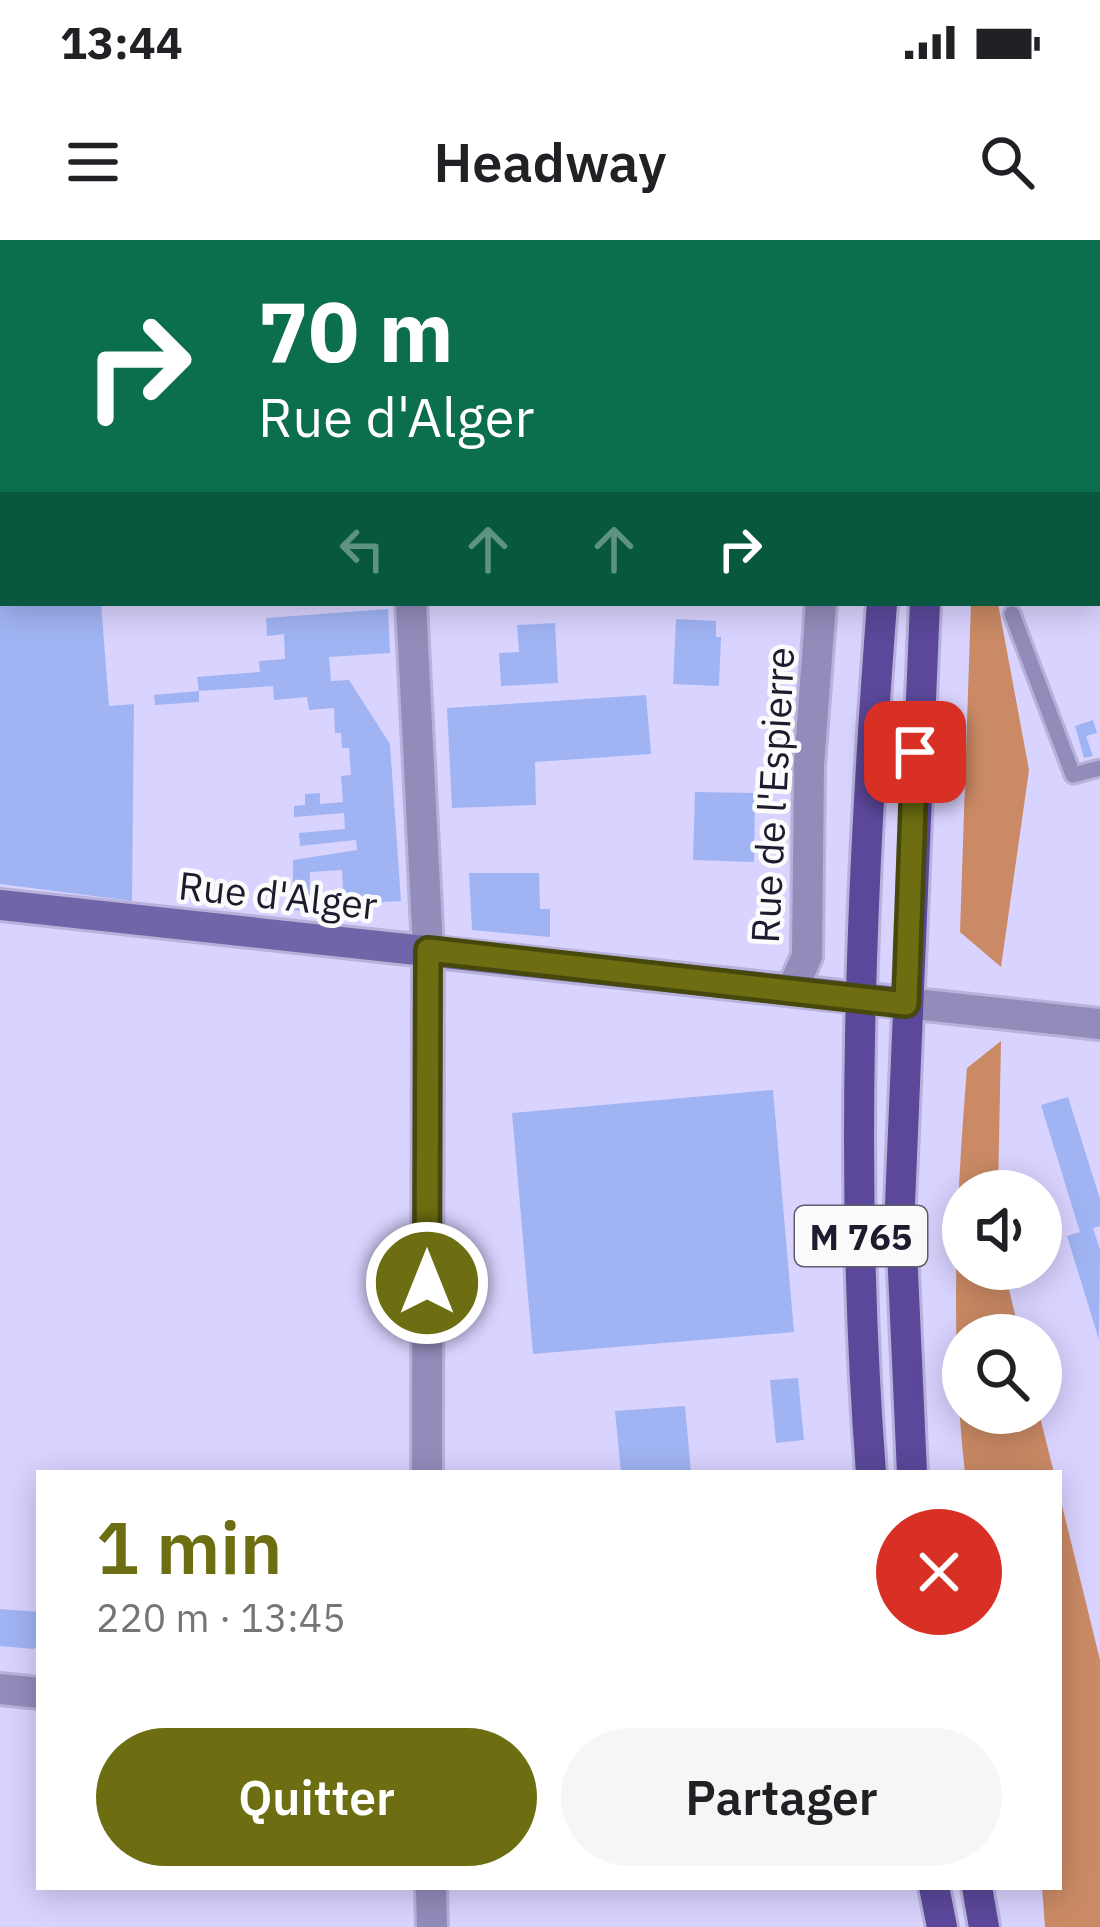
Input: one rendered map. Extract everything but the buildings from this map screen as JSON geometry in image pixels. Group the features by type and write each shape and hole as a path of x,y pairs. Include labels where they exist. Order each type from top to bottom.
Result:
{"main road":[{"name":"M 765","path":"871,1470 860,1237 881,606"},
{"name":"M 765","path":"912,1470 901,1247 906,1004 925,606"},
{"path":"935,1890 942,1927"},
{"path":"978,1890 984,1927"}],"street":[{"path":"411,606 428,950 427,1470"},
{"name":"Rue de l'Espierre","path":"793,990 807,956 809,765 821,606"},
{"name":"Rue d'Alger","path":"0,904 906,1004"},
{"path":"906,1004 1100,1024"},
{"path":"0,1689 36,1693"},
{"path":"431,1890 433,1927"}],"lane":[{"path":"1012,614 1073,775 1100,769"}],"shaded area":[{"path":"971,606 999,606 1029,770 1001,967 960,932"},
{"path":"1001,1041 998,1170 960,1169 967,1068"},
{"path":"956,1290 1009,1290 1015,1314 956,1314"},
{"path":"962,1434 1044,1434 1053,1470 965,1470"},
{"path":"1062,1505 1100,1660 1100,1927 1045,1927 1042,1890 1062,1890"}],"route":[{"path":"427,1283 428,950 906,1004 915,752"}]}
